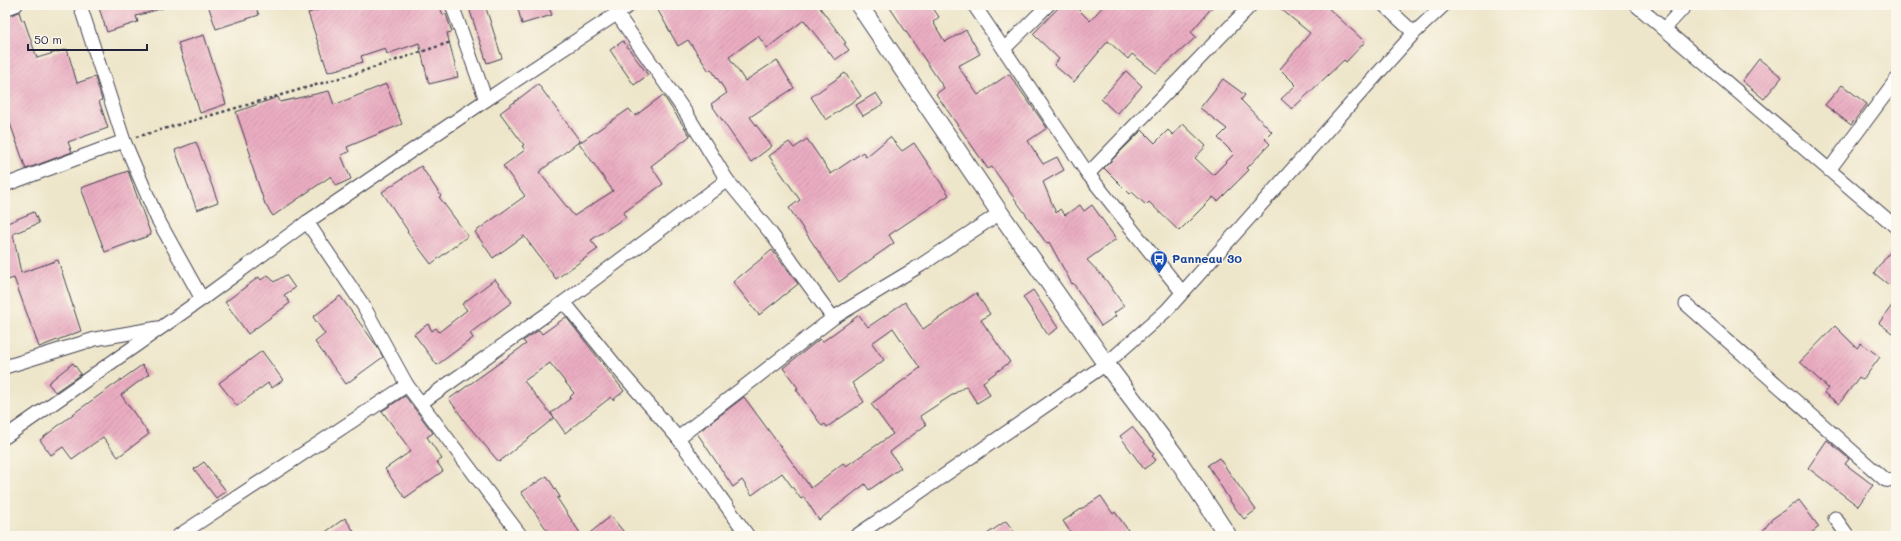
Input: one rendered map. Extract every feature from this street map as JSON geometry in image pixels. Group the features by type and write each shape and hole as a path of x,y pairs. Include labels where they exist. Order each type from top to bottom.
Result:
{"street":[{"path":"5,9 16,5"},
{"path":"80,5 124,141 157,218 202,299"},
{"path":"452,5 486,100"},
{"path":"5,437 163,327 307,222 486,100 630,5"},
{"path":"859,5 1000,213 1106,364 1174,454 1228,536"},
{"path":"974,5 1088,174 1182,292"},
{"path":"1004,49 1048,5"},
{"path":"1088,174 1251,5"},
{"path":"1384,5 1414,34"},
{"path":"856,536 1106,364 1167,310 1414,34 1444,5"},
{"path":"1636,5 1829,170 1894,222"},
{"path":"1664,29 1686,5"},
{"path":"617,14 686,113 728,180 770,232 833,318"},
{"path":"1829,170 1896,80"},
{"path":"5,185 124,141"},
{"path":"421,403 564,302 728,180"},
{"path":"678,438 833,318 921,265 1000,213"},
{"path":"307,222 363,306 407,385 521,536"},
{"path":"564,302 620,371 678,438 748,536"},
{"path":"1686,304 1885,480 1890,481 1896,479"},
{"path":"5,367 95,339 163,327"},
{"path":"178,536 407,385"},
{"path":"1835,518 1848,536"}],"path":[{"path":"124,141 357,73 465,38"}],"building":[{"path":"98,5 163,5 163,8 136,16 138,22 107,32"},
{"path":"208,5 255,5 259,15 216,29"},
{"path":"334,5 439,5 443,15 446,14 452,32 447,33 458,77 429,84 419,43 387,54 385,48 361,56 363,62 328,72 308,13"},
{"path":"468,5 485,5 502,58 487,63"},
{"path":"517,5 548,5 552,15 522,24"},
{"path":"655,5 818,5 846,43 844,44 849,50 835,60 804,20 767,48 758,36 729,57 745,81 777,60 794,88 750,117 772,146 751,162 711,104 727,93 711,69 709,71 688,40 678,46"},
{"path":"888,5 931,5 939,17 933,22 945,42 966,30 980,54 958,66 978,95 1009,74 1047,128 1028,141 1043,164 1057,157 1064,170 1043,182 1056,213 1060,209 1065,215 1080,205 1084,211 1092,205 1116,239 1087,260 1106,280 1124,306 1114,313 1116,316 1101,326 1073,283 1072,284 1049,242 1047,244 992,167 988,169 936,94 944,88"},
{"path":"1061,5 1074,5 1090,21 1104,5 1214,5 1191,32 1196,37 1156,73 1132,54 1128,59 1108,41 1074,82 1054,65 1059,59 1033,34"},
{"path":"1276,5 1325,5 1365,42 1346,62 1344,60 1292,109 1281,99 1296,85 1280,69 1310,33"},
{"path":"19,12 22,21 24,20 37,58 67,49 77,83 95,77 102,100 99,101 108,128 68,142 72,152 26,169 5,109 5,17"},
{"path":"204,35 226,104 200,113 178,43"},
{"path":"623,41 648,75 634,85 610,50"},
{"path":"1759,59 1782,77 1764,99 1742,81"},
{"path":"1126,71 1142,86 1117,114 1101,99"},
{"path":"845,73 861,96 826,120 811,97"},
{"path":"1223,79 1245,95 1241,100 1272,132 1265,139 1270,144 1247,168 1249,170 1218,201 1213,197 1179,231 1149,202 1146,205 1132,192 1130,194 1104,168 1142,130 1155,143 1168,130 1173,135 1183,124 1206,146 1195,158 1213,175 1234,154 1218,138 1227,129 1200,108"},
{"path":"386,84 402,124 347,147 349,152 341,155 351,179 336,186 331,176 273,216 265,204 236,112 278,97 280,102 329,91 334,105"},
{"path":"538,84 580,141 539,172 574,216 613,191 579,143 629,109 635,116 663,95 690,136 651,166 663,184 623,213 626,217 591,240 598,249 556,279 524,236 493,258 475,232 525,196 503,166 525,150 522,146 524,145 500,113"},
{"path":"1842,85 1867,104 1851,125 1825,105"},
{"path":"876,93 883,104 863,116 856,105"},
{"path":"890,137 902,151 914,143 949,195 889,235 894,243 839,282 789,208 800,200 769,156 789,142 794,148 807,139 831,174 863,152 866,157"},
{"path":"196,142 218,202 197,210 175,150"},
{"path":"421,166 441,196 439,197 468,236 431,264 407,232 408,231 382,192"},
{"path":"128,171 151,235 105,252 81,188"},
{"path":"34,212 39,223 13,234 21,273 58,260 81,331 39,347 14,278 5,281 5,224"},
{"path":"1896,244 1896,277 1889,285 1874,273"},
{"path":"772,250 798,284 759,315 733,282"},
{"path":"268,275 274,282 286,275 295,288 284,295 290,303 248,334 225,302 259,277 261,280"},
{"path":"495,279 512,302 470,333 473,338 437,365 414,334 428,324 432,331 436,328 439,332 467,310 462,304"},
{"path":"1033,290 1058,328 1048,335 1023,297"},
{"path":"976,293 990,314 981,320 1010,362 983,382 990,395 977,403 966,386 920,416 926,425 890,452 901,468 869,490 865,484 819,520 804,497 801,499 782,473 752,495 742,480 733,487 697,433 744,397 811,488 843,463 846,466 893,434 871,404 920,368 893,328 872,343 884,360 852,383 864,402 827,427 825,424 822,426 796,389 798,388 783,368 820,339 822,342 859,315 868,327 905,302 923,329"},
{"path":"340,296 383,357 346,384 315,342 325,334 313,317"},
{"path":"1896,300 1896,336 1879,323"},
{"path":"566,317 624,391 613,400 611,397 565,433 551,413 571,398 570,397 574,393 550,363 524,381 554,418 499,462 466,423 449,399 526,344 523,341 539,330 542,334"},
{"path":"1835,326 1857,348 1861,343 1880,357 1863,380 1859,377 1839,404 1824,393 1828,388 1800,362"},
{"path":"262,351 283,380 272,388 268,383 237,406 219,383"},
{"path":"73,363 81,374 55,392 48,383"},
{"path":"142,365 149,374 121,395 149,434 118,457 103,437 72,459 63,447 51,455 40,440 77,411"},
{"path":"405,396 433,433 427,437 442,459 437,462 443,471 405,498 385,469 411,451 382,411"},
{"path":"1132,427 1154,454 1152,456 1156,460 1144,469 1120,436"},
{"path":"1827,440 1849,459 1845,464 1873,485 1858,506 1808,468"},
{"path":"1219,458 1256,510 1244,519 1232,504 1208,465"},
{"path":"204,462 226,491 216,498 194,469"},
{"path":"547,476 560,497 557,498 582,536 551,536 521,492"},
{"path":"1101,496 1113,514 1115,512 1128,530 1120,536 1073,536 1063,521"},
{"path":"1799,500 1819,527 1807,536 1759,536 1772,519"},
{"path":"611,516 627,536 586,536"},
{"path":"345,518 357,536 320,536"},
{"path":"1006,521 1017,536 984,536"}],"place":[{"name":"Panneau 30","path":"1159,274"}]}
